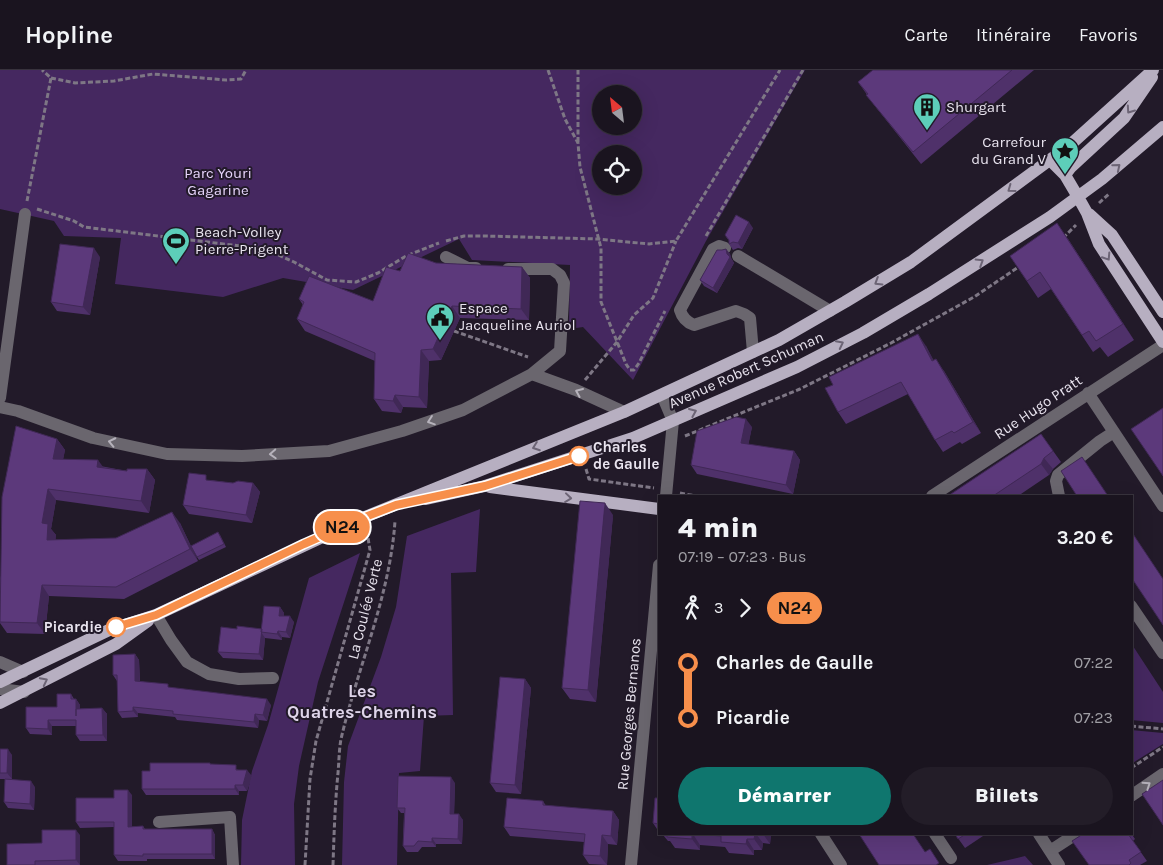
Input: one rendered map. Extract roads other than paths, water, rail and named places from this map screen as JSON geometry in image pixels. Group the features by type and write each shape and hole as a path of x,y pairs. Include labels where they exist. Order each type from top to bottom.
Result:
{"main road":[{"name":"Avenue Robert Schuman","path":"0,682 109,630 156,615 365,517 624,412 779,340 911,262 1070,145 1153,70"},
{"path":"1064,175 1124,118 1157,70"},
{"name":"Avenue Robert Schuman","path":"396,505 485,486 632,438 797,367 863,333 937,289 1050,217 1078,197 1163,128"},
{"path":"1050,160 1064,175 1078,197 1087,213 1099,244 1163,344"},
{"path":"1087,213 1112,235 1163,312"},
{"path":"485,486 658,509"},
{"name":"Avenue Robert Schuman","path":"0,703 116,644 156,615"}],"street":[{"path":"0,398 25,210"},
{"path":"725,248 719,246 713,249 680,310 681,314 686,321 694,324 736,311 744,314 750,318 753,352"},
{"path":"738,256 830,311"},
{"path":"0,407 18,411 92,438 167,454 242,456 330,451 402,431 463,410 532,374 560,351 564,283 560,275 552,269 468,268 446,257"},
{"name":"Rue Hugo Pratt","path":"934,495 1163,344"},
{"path":"532,374 576,390 624,412"},
{"path":"1088,393 1163,506"},
{"path":"662,395 673,420 667,493"},
{"path":"1059,495 1056,481 1058,475 1114,432"},
{"name":"Rue Georges Bernanos","path":"632,865 658,593"},
{"path":"1133,609 1163,653"},
{"path":"156,615 186,662 209,674 238,679 274,678"},
{"path":"0,662 23,672"},
{"path":"0,689 24,692"},
{"path":"1133,795 1163,774"},
{"path":"160,822 230,817 233,865"},
{"path":"822,835 841,865"},
{"path":"936,835 951,858"},
{"path":"1040,835 1059,865"},
{"path":"1050,851 1074,835"}],"place":[{"name":"Shurgart","path":"927,131"},
{"name":"Carrefour du Grand V","path":"1065,175"},
{"name":"Beach-Volley Pierre-Prigent","path":"176,265"},
{"name":"Espace Jacqueline Auriol","path":"440,341"},
{"name":"Charles de Gaulle","path":"579,456"},
{"name":"Picardie","path":"116,627"}],"district":[{"name":"Les Quatres-Chemins","path":"362,701"}],"park label":[{"name":"Parc Youri Gagarine","path":"218,182"}]}
